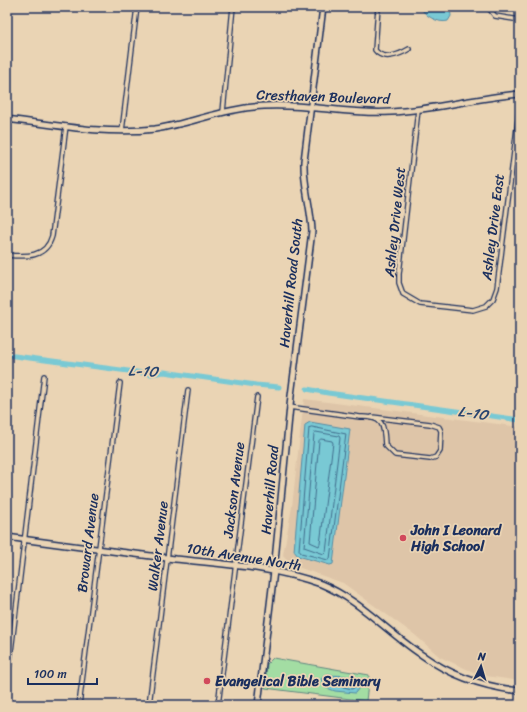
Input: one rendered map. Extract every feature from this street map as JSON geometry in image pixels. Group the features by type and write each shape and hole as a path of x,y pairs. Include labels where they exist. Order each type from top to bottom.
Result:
{"street":[{"path":"122,131 137,7"},
{"path":"223,112 234,7"},
{"name":"Haverhill Road South","path":"290,396 312,231 311,211 305,188 304,169 322,7"},
{"path":"378,7 375,50 377,54 387,56 398,55 409,49"},
{"path":"488,7 495,16 520,20"},
{"name":"Cresthaven Boulevard","path":"7,119 122,131 170,126 223,112 265,106 310,107 371,112 418,110 494,96 520,94"},
{"name":"Ashley Drive East","path":"442,307 473,310 486,306 493,299 497,288 520,104"},
{"name":"Ashley Drive West","path":"418,110 399,284 403,294 415,302 442,307"},
{"path":"7,255 33,256 44,250 50,242 66,126"},
{"path":"7,685 44,376"},
{"name":"Broward Avenue","path":"79,705 120,383"},
{"name":"Walker Avenue","path":"149,705 188,390"},
{"name":"Haverhill Road","path":"258,705 274,571 290,396"},
{"name":"Jackson Avenue","path":"218,705 257,397"},
{"path":"290,407 430,424 439,427 441,431 440,451 436,457 430,460 395,454 385,445 384,428 381,422 372,417"},
{"name":"10th Avenue North","path":"7,538 236,565 274,571 313,582 346,597 367,611 421,655 445,669 484,685 520,692"}],"shaded area":[{"name":"John I Leonard High School","path":"304,399 520,427 520,681 480,675 440,657 415,635 343,583 292,565 283,555 292,507"}],"green space":[{"path":"273,658 369,675 366,701 265,688 267,664"}],"water":[{"path":"420,7 450,7 451,16 448,21 444,22 436,20 428,16"},
{"path":"310,422 350,429 333,564 330,565 298,556 294,551 305,425"},
{"path":"326,675 346,676 355,680 358,683 359,688 355,693 335,691 324,687 321,679"}],"waterway":[{"name":"L-10","path":"7,355 151,374 164,372 279,387"},
{"name":"L-10","path":"307,389 520,420"}],"place":[{"name":"John I Leonard High School","path":"403,538"},
{"name":"Evangelical Bible Seminary","path":"207,681"}]}
